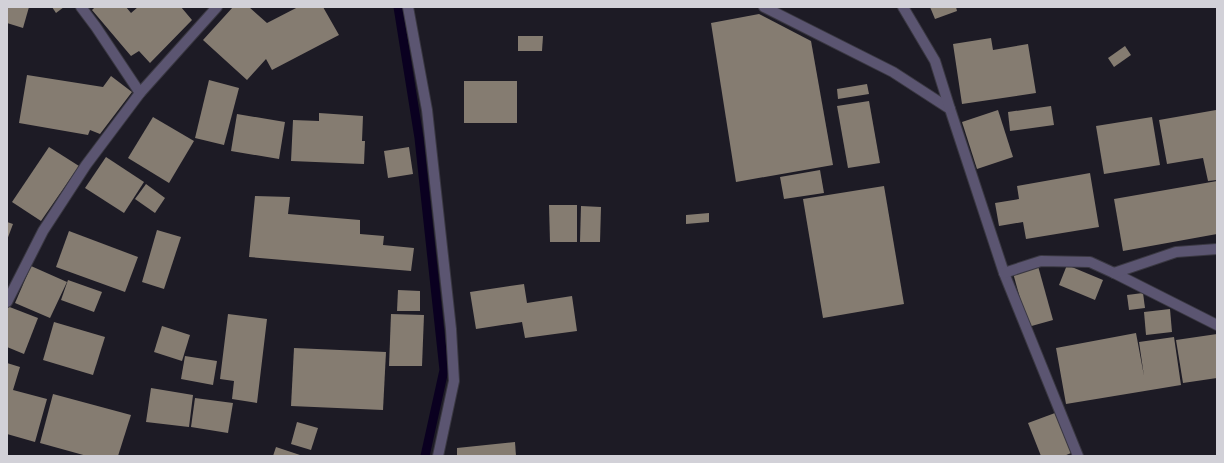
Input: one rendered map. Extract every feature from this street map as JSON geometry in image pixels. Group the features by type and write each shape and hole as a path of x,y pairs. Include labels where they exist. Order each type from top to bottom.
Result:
{"street":[{"path":"81,7 140,93"},
{"path":"7,302 43,231 86,165 140,93 217,7"},
{"path":"408,7 427,110 451,329 454,381 438,456"},
{"path":"764,7 893,72 950,109"},
{"path":"903,7 935,61 1004,273 1078,456"},
{"path":"1114,273 1176,252 1217,249"},
{"path":"1004,273 1041,261 1090,262 1217,324"},
{"path":"7,292 17,282"}],"building":[{"path":"7,7 29,7 23,28 7,23"},
{"path":"52,7 64,7 56,13"},
{"path":"95,7 126,7 131,13 138,7 181,7 192,20 150,63 139,51 131,56 92,10"},
{"path":"233,7 249,7 267,23 298,7 323,7 339,35 272,70 266,59 247,80 203,40"},
{"path":"930,7 956,7 957,11 935,19"},
{"path":"759,14 811,41 833,165 736,182 711,23"},
{"path":"518,36 543,36 542,51 518,51"},
{"path":"991,38 993,50 1028,44 1036,93 962,104 953,44"},
{"path":"1125,46 1131,55 1114,67 1108,58"},
{"path":"27,75 103,87 111,76 132,92 100,134 90,130 88,135 19,123"},
{"path":"209,80 239,88 224,145 195,138"},
{"path":"464,81 517,81 517,123 464,123"},
{"path":"867,84 869,94 838,99 837,89"},
{"path":"869,101 880,163 848,168 837,106"},
{"path":"1051,106 1054,125 1010,131 1008,112"},
{"path":"998,110 1013,157 977,169 962,122"},
{"path":"1216,110 1217,180 1208,181 1203,158 1167,164 1159,120"},
{"path":"319,113 363,116 362,141 365,141 364,164 291,161 293,120 319,121"},
{"path":"237,114 285,122 279,159 231,151"},
{"path":"153,117 194,141 169,183 128,158"},
{"path":"1152,117 1160,165 1104,174 1096,126"},
{"path":"49,147 79,166 41,221 12,202"},
{"path":"409,147 413,174 388,178 384,151"},
{"path":"106,157 144,182 124,213 85,188"},
{"path":"820,170 824,193 784,199 780,177"},
{"path":"1090,173 1099,227 1026,239 1023,222 999,226 995,203 1019,199 1017,186"},
{"path":"1217,181 1217,234 1123,251 1114,199"},
{"path":"146,184 165,198 155,213 135,199"},
{"path":"884,186 904,304 823,318 803,199"},
{"path":"255,196 290,197 288,214 360,220 360,234 384,236 383,245 414,248 411,271 249,257"},
{"path":"549,205 577,205 577,242 550,242"},
{"path":"581,206 601,207 600,242 580,242"},
{"path":"709,213 709,222 686,224 686,215"},
{"path":"7,222 13,224 7,240"},
{"path":"157,230 181,237 164,289 142,282"},
{"path":"69,231 138,257 125,292 56,267"},
{"path":"1067,265 1103,280 1095,300 1059,285"},
{"path":"31,266 67,282 50,318 15,303"},
{"path":"1038,266 1053,320 1028,327 1013,273"},
{"path":"68,280 102,292 94,312 61,300"},
{"path":"524,284 527,303 572,296 577,331 525,338 522,322 476,329 470,292"},
{"path":"398,290 420,291 420,311 397,311"},
{"path":"1143,293 1145,308 1129,310 1127,295"},
{"path":"7,306 38,318 24,354 7,347"},
{"path":"1170,309 1172,332 1146,335 1144,312"},
{"path":"228,314 267,319 257,403 232,399 234,381 220,379"},
{"path":"391,314 424,315 422,366 389,366"},
{"path":"54,322 105,337 93,375 43,360"},
{"path":"162,326 190,335 182,361 154,352"},
{"path":"1136,333 1144,376 1139,342 1174,337 1181,385 1066,404 1056,348"},
{"path":"1217,334 1217,378 1183,383 1176,340"},
{"path":"294,348 386,352 383,410 291,406"},
{"path":"185,356 217,361 213,385 181,379"},
{"path":"7,363 20,367 13,390 47,399 35,442 7,434"},
{"path":"151,388 193,395 189,427 146,422"},
{"path":"53,394 131,415 118,456 87,456 40,443"},
{"path":"195,398 233,403 228,433 191,427"},
{"path":"1055,413 1071,453 1064,456 1041,456 1028,423"},
{"path":"297,422 318,428 311,450 291,444"},
{"path":"515,442 516,456 457,456 457,448"},
{"path":"276,447 303,456 273,456"}],"waterway":[{"path":"398,7 419,138 444,370 425,456"}]}
